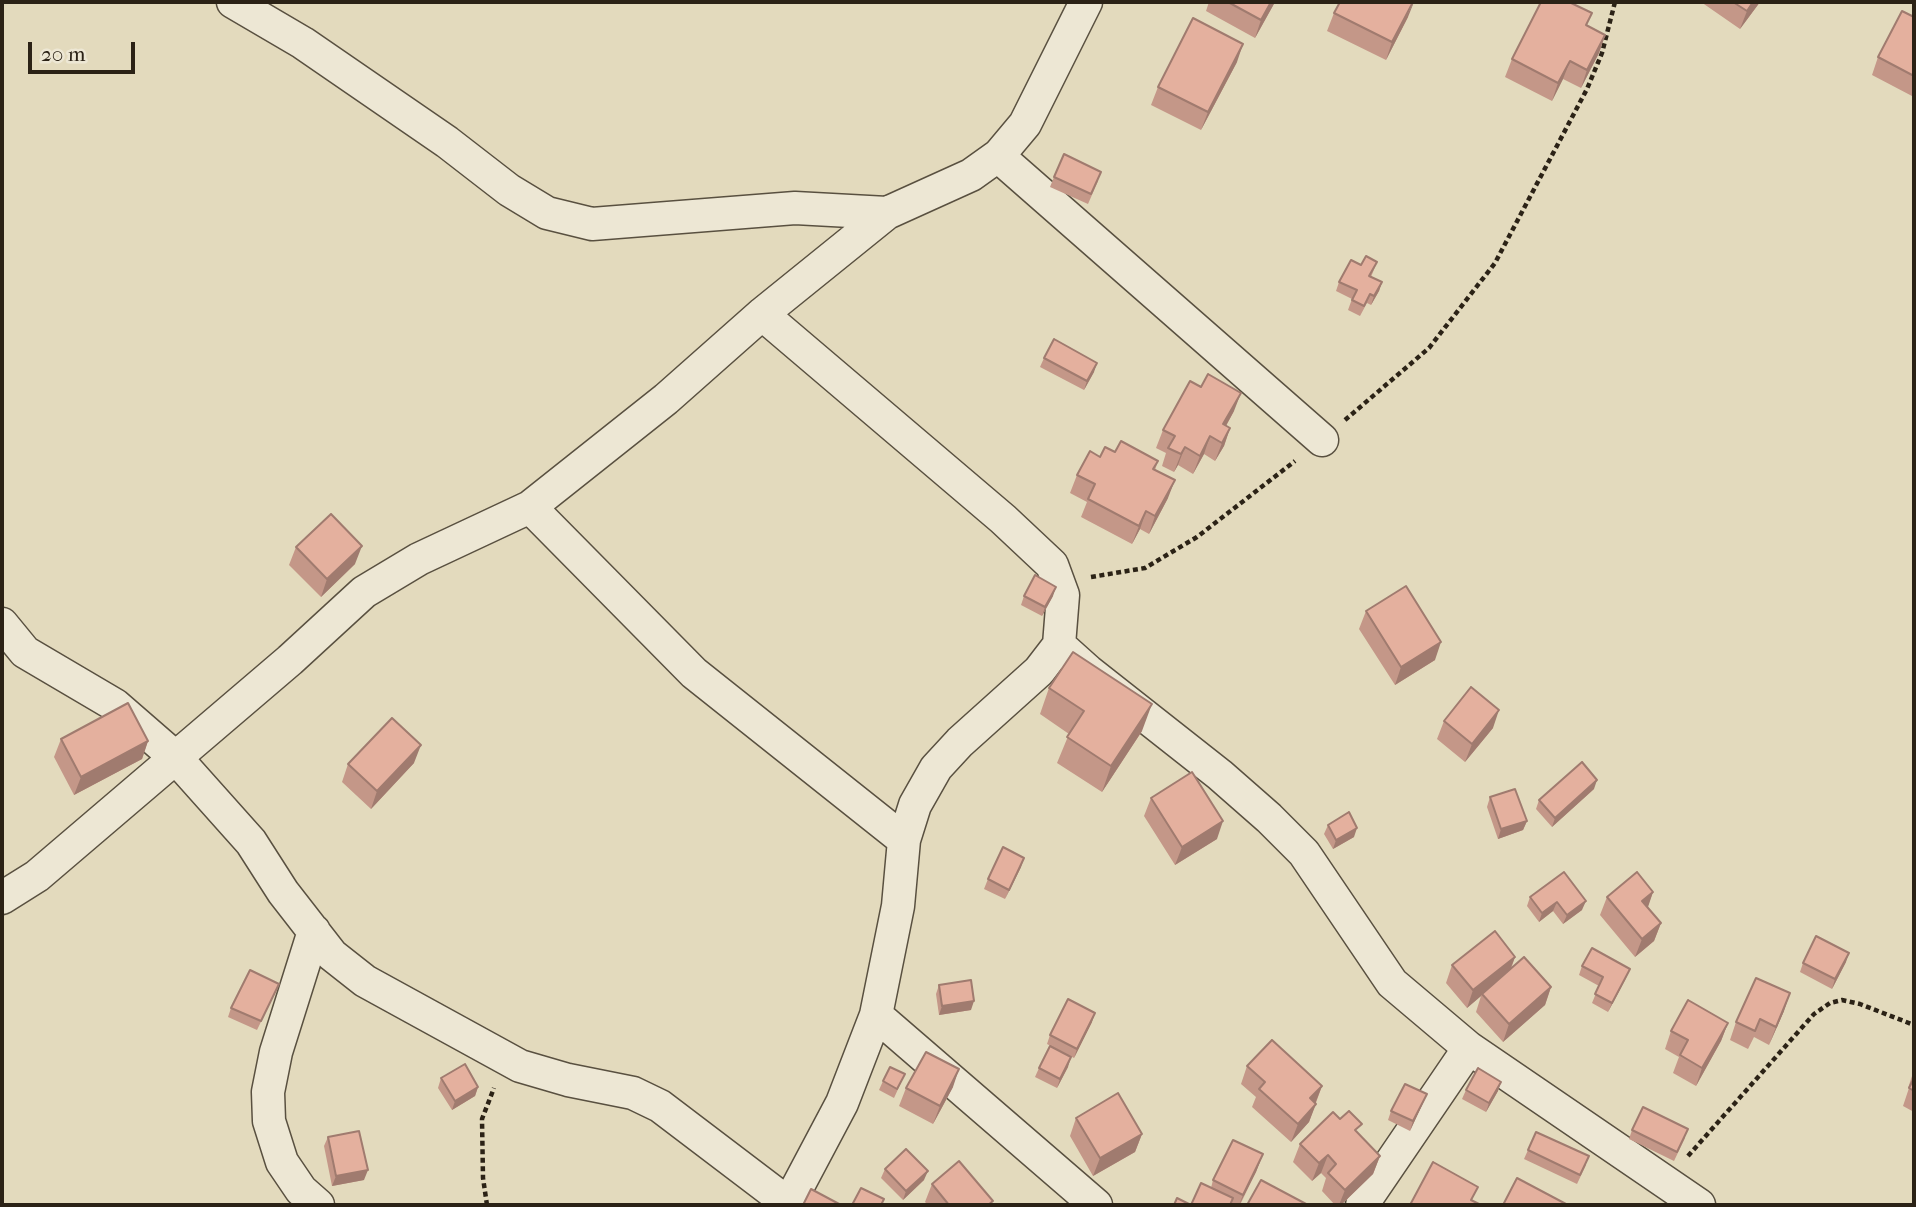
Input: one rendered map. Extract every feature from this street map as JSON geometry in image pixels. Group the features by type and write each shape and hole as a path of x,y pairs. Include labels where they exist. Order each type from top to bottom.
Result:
{"street":[{"path":"233,2 303,43 447,142 509,190 547,213 592,224 795,208 887,213"},
{"path":"2,898 37,876 364,592 419,559 530,507 666,399 762,314 887,213 971,175 998,156 1025,124 1086,2"},
{"path":"998,156 1322,440"},
{"path":"2,624 25,652 115,705 176,758 251,842 284,892 332,955 365,981 520,1066 568,1080 633,1093 660,1106 788,1205 842,1103 876,1015 898,906 904,840 915,805 936,768 960,742 1039,671 1059,645 1063,595 1052,565 1003,519 762,314"},
{"path":"530,507 694,673 904,840"},
{"path":"1059,645 1220,775 1304,853 1392,983 1469,1048 1699,1205"},
{"path":"314,931 276,1052 268,1092 269,1121 282,1163 301,1190 318,1205"},
{"path":"876,1015 1096,1205"},
{"path":"1362,1205 1469,1048"}],"path":[{"path":"1060,583 1145,568 1197,537 1322,440 1429,348 1495,263 1587,89 1602,53 1615,2"},
{"path":"1664,1183 1814,1014 1830,1003 1842,1000 1860,1004 1914,1026"},
{"path":"487,1205 483,1178 482,1119 506,1058"}],"building":[{"path":"1228,2 1271,2 1261,20"},
{"path":"1340,2 1413,2 1392,42 1334,13"},
{"path":"1541,2 1569,2 1592,13 1586,25 1605,35 1587,70 1570,61 1558,83 1512,59"},
{"path":"1733,2 1753,2 1747,11"},
{"path":"1902,11 1914,17 1914,76 1878,57"},
{"path":"1193,18 1243,44 1208,112 1158,87"},
{"path":"1064,154 1101,172 1091,194 1054,177"},
{"path":"1366,256 1377,262 1369,276 1382,282 1374,296 1370,294 1364,306 1352,300 1357,290 1339,282 1351,260 1361,265"},
{"path":"1054,339 1097,363 1087,381 1044,358"},
{"path":"1208,374 1241,393 1223,424 1230,428 1222,443 1210,436 1200,456 1185,447 1181,454 1168,448 1175,436 1163,430 1190,381 1201,387"},
{"path":"1121,441 1158,461 1153,469 1175,480 1155,516 1146,511 1139,526 1088,499 1095,484 1077,475 1090,451 1100,457 1105,447 1115,452"},
{"path":"331,514 362,546 327,579 296,547"},
{"path":"1035,575 1056,587 1045,607 1024,596"},
{"path":"1406,586 1441,642 1401,667 1366,611"},
{"path":"1073,652 1152,704 1111,766 1067,737 1084,711 1049,688"},
{"path":"1471,687 1499,710 1472,744 1444,721"},
{"path":"128,703 148,741 81,777 61,739"},
{"path":"392,718 421,745 377,791 348,764"},
{"path":"1582,762 1597,780 1555,818 1539,800"},
{"path":"1192,772 1223,821 1182,847 1151,798"},
{"path":"1515,789 1527,821 1501,829 1490,797"},
{"path":"1349,812 1357,828 1336,840 1328,825"},
{"path":"1003,847 1024,858 1009,890 988,879"},
{"path":"1564,872 1586,901 1567,915 1557,902 1542,913 1530,897"},
{"path":"1637,872 1653,892 1642,901 1661,923 1642,939 1607,897"},
{"path":"1495,931 1515,957 1473,990 1452,965"},
{"path":"1816,936 1849,953 1835,979 1803,963"},
{"path":"1592,948 1630,969 1612,1003 1595,994 1603,977 1582,966"},
{"path":"1524,957 1551,987 1509,1024 1482,994"},
{"path":"250,970 279,984 261,1021 231,1008"},
{"path":"1756,978 1790,993 1776,1027 1760,1019 1755,1031 1736,1022"},
{"path":"971,980 974,1001 942,1006 939,985"},
{"path":"1068,999 1095,1013 1077,1049 1050,1035"},
{"path":"1688,1000 1728,1023 1702,1068 1680,1055 1688,1040 1671,1031"},
{"path":"1272,1040 1322,1086 1310,1098 1316,1104 1298,1124 1259,1089 1265,1082 1247,1066"},
{"path":"1050,1046 1071,1057 1060,1079 1039,1068"},
{"path":"926,1052 959,1069 940,1106 906,1088"},
{"path":"465,1064 478,1087 455,1101 441,1078"},
{"path":"890,1067 905,1074 897,1089 883,1081"},
{"path":"1478,1068 1501,1082 1489,1103 1466,1090"},
{"path":"1914,1078 1914,1091 1909,1088"},
{"path":"1405,1084 1427,1094 1413,1121 1391,1111"},
{"path":"1118,1093 1142,1134 1100,1158 1076,1118"},
{"path":"1643,1107 1688,1129 1677,1152 1632,1130"},
{"path":"1349,1111 1362,1124 1355,1130 1380,1156 1345,1190 1328,1173 1336,1164 1328,1155 1319,1163 1300,1144 1333,1112 1340,1119"},
{"path":"359,1131 368,1170 336,1176 328,1137"},
{"path":"1536,1132 1589,1156 1580,1175 1528,1150"},
{"path":"1233,1140 1263,1154 1243,1195 1213,1180"},
{"path":"906,1149 928,1171 906,1191 885,1169"},
{"path":"959,1161 993,1201 988,1205 949,1205 932,1184"},
{"path":"1433,1162 1478,1187 1471,1200 1481,1205 1410,1205"},
{"path":"1517,1178 1566,1204 1503,1205"},
{"path":"1261,1180 1308,1205 1247,1205"},
{"path":"1201,1183 1233,1198 1230,1205 1191,1205"},
{"path":"861,1188 884,1199 881,1205 852,1205"},
{"path":"811,1189 841,1205 803,1205"},
{"path":"1177,1198 1191,1205 1174,1205"}]}
